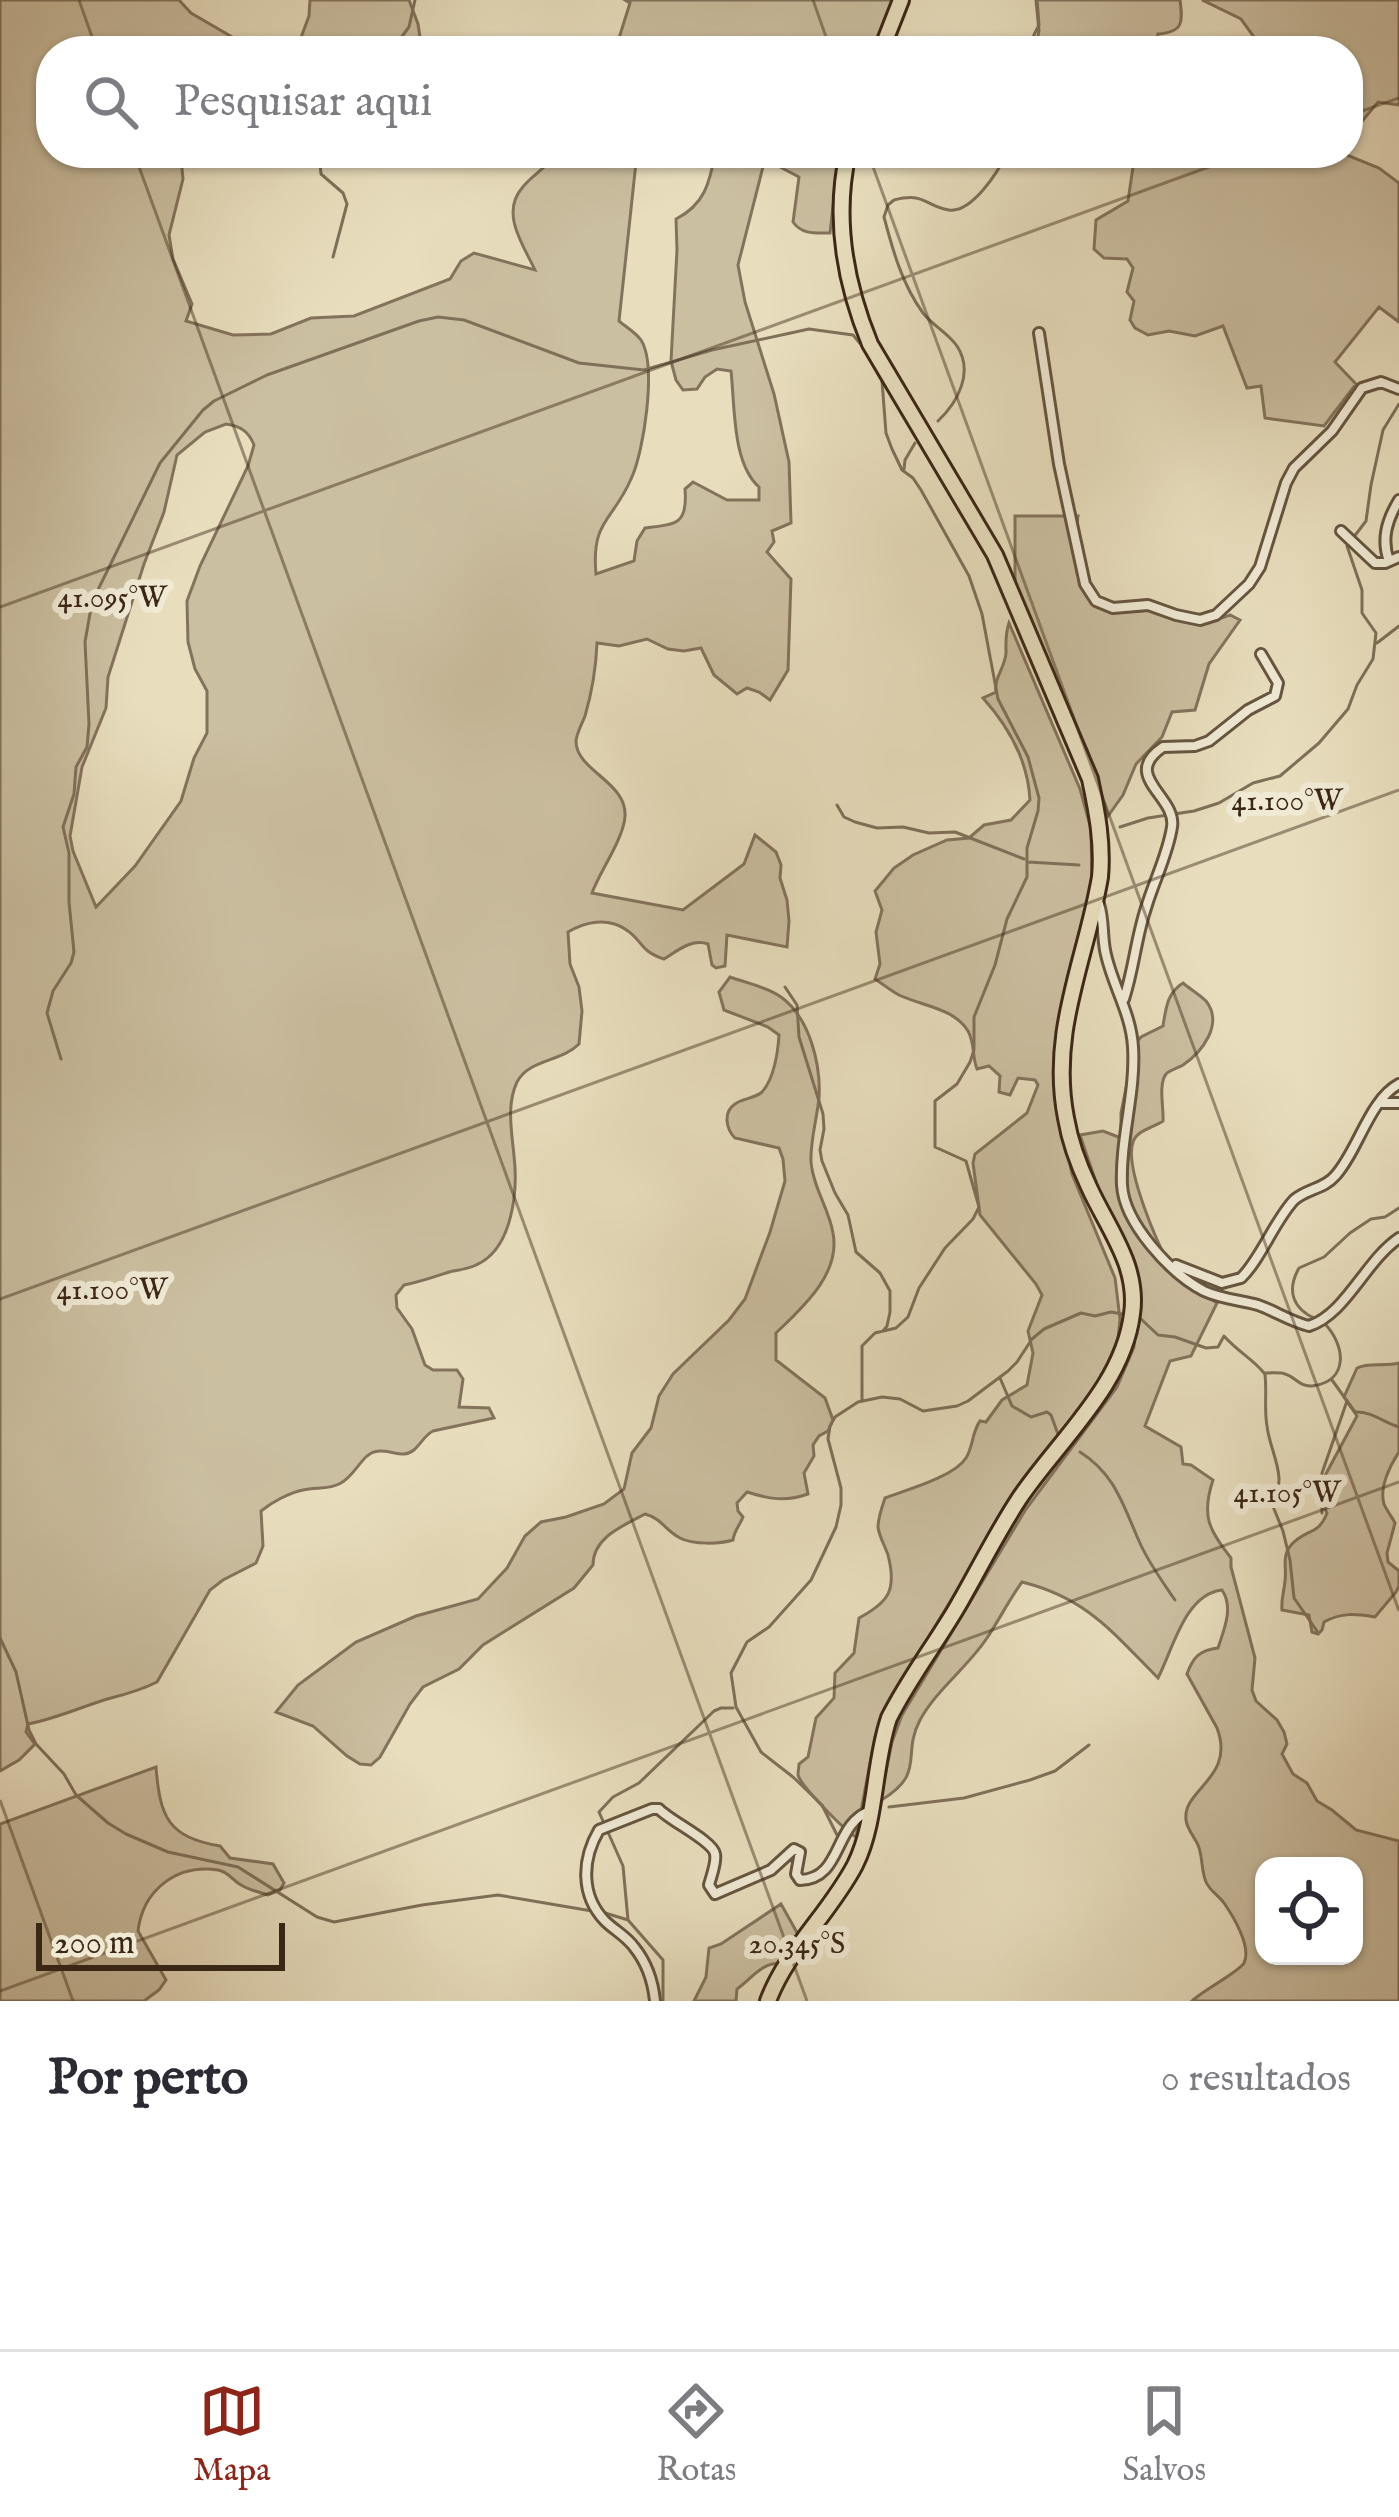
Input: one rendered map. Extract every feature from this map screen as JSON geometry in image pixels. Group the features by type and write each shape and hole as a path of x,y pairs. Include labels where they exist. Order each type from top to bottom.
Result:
{"highway":[{"path":"887,36 901,0"},
{"path":"768,2001 857,1862 883,1736 899,1697 1015,1506 1105,1384 1125,1345 1132,1316 1131,1276 1075,1154 1061,1072 1064,1023 1097,897 1102,852 1090,779 995,554 870,344 857,313 840,217 846,168"}],"street":[{"path":"1039,333 1055,446 1085,584 1096,602 1113,608 1148,605 1200,620 1216,615 1249,584 1259,567 1294,468 1332,431 1362,388 1382,382 1399,389"},
{"path":"1341,531 1375,563 1394,559 1384,541 1399,500"},
{"path":"1123,1001 1144,912 1172,826 1170,807 1151,786 1150,760 1163,747 1209,741 1248,710 1275,696 1278,683 1261,654"},
{"path":"1097,897 1107,957 1123,1001 1133,1052 1123,1193 1132,1219 1169,1263 1202,1290 1258,1305 1309,1326 1332,1312 1399,1238"},
{"path":"1169,1263 1210,1280 1241,1278 1294,1200 1335,1176 1380,1102 1399,1084"},
{"path":"1380,1102 1399,1103"},
{"path":"655,2001 638,1951 602,1918 587,1884 586,1860 599,1830 658,1809 713,1847 716,1856 709,1885 716,1894 771,1870 794,1849 800,1856 796,1869 800,1880 820,1875 852,1821 870,1811"}],"shaded area":[{"path":"0,0 179,0 191,13 230,36 36,36 36,168 182,168 169,235 173,259 192,304 186,321 233,335 271,334 311,318 354,316 450,279 461,261 474,253 535,270 514,219 516,198 526,183 542,168 635,168 619,321 639,337 646,352 647,409 631,479 600,531 596,574 634,561 645,528 678,520 684,510 685,489 693,482 727,500 759,500 759,487 739,449 731,371 717,369 697,389 683,390 671,361 676,219 704,192 712,168 763,168 738,265 789,462 791,523 772,531 774,542 767,552 791,579 788,670 770,700 747,688 737,694 714,675 701,648 668,649 647,639 619,646 597,643 592,689 576,742 584,761 624,804 621,834 592,893 683,910 744,864 755,835 776,852 781,865 789,921 787,947 727,935 725,966 716,968 708,944 690,944 664,959 611,923 589,923 568,932 570,964 582,1011 579,1044 529,1069 517,1082 511,1109 515,1185 505,1232 498,1246 476,1265 404,1285 396,1295 397,1308 412,1329 425,1365 433,1370 457,1370 463,1379 459,1407 489,1408 494,1418 433,1431 409,1453 372,1453 341,1483 298,1491 265,1508 261,1511 263,1546 256,1563 210,1590 157,1682 28,1724 26,1732 35,1744 0,1771","holes":["226,424 244,430 254,445 248,466 187,601 188,642 207,691 207,733 181,801 135,866 96,907 70,836 82,767 106,708 108,677 164,512 177,455 205,432"]},
{"path":"310,0 409,0 420,36 302,36"},
{"path":"625,0 895,0 882,36 620,36 630,3"},
{"path":"1036,0 1180,0 1177,28 1158,36 1038,36"},
{"path":"1202,0 1399,0 1399,105 1378,102 1363,120 1363,36 1253,36 1241,19"},
{"path":"1363,162 1399,183 1399,322 1379,307 1335,362 1356,384 1324,426 1265,418 1261,386 1247,388 1223,326 1195,336 1169,331 1148,335 1135,328 1130,320 1134,301 1127,292 1133,268 1127,259 1104,258 1094,249 1096,220 1128,201 1133,168 1363,168"},
{"path":"782,168 837,168 830,233 810,232 793,222 799,177"},
{"path":"1015,516 1078,516 1086,574 1094,591 1115,608 1202,620 1230,615 1240,620 1209,664 1195,710 1172,712 1162,737 1136,764 1108,816 1087,750 1015,593"},
{"path":"1009,623 1080,789 1091,829 1092,884 1067,979 1055,1066 1057,1103 1072,1174 1115,1278 1118,1339 1103,1377 1020,1487 886,1707 875,1737 856,1837 815,1798 798,1772 799,1764 808,1757 816,1718 834,1698 835,1673 854,1653 859,1618 884,1600 891,1586 888,1555 878,1527 885,1498 960,1465 980,1421 986,1422 1002,1400 1027,1385 1033,1353 1028,1331 1042,1295 980,1215 973,1163 975,1154 1027,1113 1038,1085 1035,1080 1018,1078 1010,1095 999,1092 1000,1076 989,1066 977,1069 962,1023 875,979 880,964 876,932 882,910 875,891 894,868 947,840 969,838 984,825 1011,820 1030,800 1015,745 983,698 996,692"},
{"path":"730,977 770,990 791,1006 812,1043 818,1071 811,1162 834,1248 817,1289 776,1333 776,1360 825,1398 833,1420 813,1445 814,1456 804,1473 808,1494 777,1499 747,1492 737,1503 743,1517 733,1540 728,1541 685,1540 645,1514 619,1528 598,1547 593,1565 574,1588 483,1645 459,1669 423,1687 380,1757 371,1765 360,1764 313,1726 276,1712 298,1685 356,1642 416,1616 478,1599 541,1522 604,1504 624,1489 632,1453 651,1428 659,1396 673,1374 745,1299 785,1181 783,1159 779,1148 735,1138 727,1117 735,1104 766,1087 779,1035 724,1010 719,992"},
{"path":"1183,983 1206,1001 1212,1028 1197,1053 1166,1074 1163,1121 1135,1138 1133,1169 1172,1269 1217,1303 1191,1356 1170,1361 1145,1426 1181,1447 1183,1464 1213,1480 1209,1522 1231,1558 1255,1658 1252,1690 1284,1732 1287,1744 1282,1754 1293,1774 1307,1783 1317,1801 1356,1830 1399,1841 1399,2001 1192,2001 1241,1967 1246,1956 1236,1923 1206,1882 1200,1850 1186,1820 1192,1800 1220,1759 1217,1728 1187,1674 1198,1655 1218,1648 1228,1611 1222,1590 1198,1601 1189,1612 1158,1678 1082,1608 1022,1582 979,1649 927,1709 915,1733 908,1773 880,1801 902,1715 1026,1509 1117,1387 1134,1347 1137,1303 1080,1135 1103,1131 1121,1138 1121,1113 1135,1044 1163,1026 1174,991"},
{"path":"1399,1363 1399,1452 1386,1477 1383,1498 1395,1523 1387,1553 1388,1562 1399,1571 1399,1586 1375,1617 1337,1617 1324,1622 1318,1634 1312,1632 1309,1615 1282,1610 1287,1553 1327,1513 1319,1497 1320,1485 1357,1416 1344,1397 1357,1368"},
{"path":"156,1767 164,1811 178,1830 220,1846 230,1858 273,1864 284,1883 280,1890 268,1895 241,1885 225,1872 203,1869 164,1883 147,1903 138,1931 166,1980 144,2001 0,2001 0,1824"},
{"path":"781,1904 800,1938 782,1964 758,1971 737,1989 736,2001 694,2001 706,1977 709,1948"}],"waterway":[{"path":"402,36 415,0"},
{"path":"1034,36 1039,25 1037,0"},
{"path":"320,168 347,204 333,257"},
{"path":"938,421 961,386 962,356 916,302 884,217 888,205 905,198 958,209 975,198 998,168"},
{"path":"61,1059 47,1013 74,952 69,853 63,827 74,794 76,767 87,747 85,642 92,602 160,463 203,410 267,375 438,317 464,320 579,363 644,370 809,329 853,335 882,381 886,433 902,470 921,490 969,576 982,614 998,699 1028,757 1039,798 1027,848 1027,877 1007,919 974,1017 970,1062 957,1084 935,1101 935,1147 966,1161 979,1207 919,1288 908,1317 896,1328 875,1333 862,1346 862,1401"},
{"path":"1120,827 1194,811 1253,783 1280,776 1319,743 1348,709 1373,659 1376,633 1362,613 1362,590 1347,546 1366,521 1383,430 1399,404"},
{"path":"904,469 915,443"},
{"path":"1377,643 1399,626"},
{"path":"837,805 844,817 855,822 877,828 955,832 1024,859"},
{"path":"1028,862 1079,865"},
{"path":"785,987 797,1005 799,1037 823,1114 822,1161 848,1215 856,1252 880,1273 890,1291 890,1312 883,1331"},
{"path":"1316,1319 1294,1298 1299,1268 1324,1257 1371,1219 1399,1208"},
{"path":"841,1836 822,1805 761,1752 736,1707 731,1673 747,1642 769,1627 811,1580 836,1527 841,1488 828,1439 830,1426 858,1402 882,1397 900,1399 923,1411 957,1406 1008,1371 1044,1329 1081,1313 1122,1314"},
{"path":"1141,1319 1158,1335 1206,1348 1218,1347 1224,1336 1264,1373 1283,1373 1308,1386 1324,1383 1338,1370 1340,1352 1325,1324"},
{"path":"1265,1375 1267,1426 1279,1475 1272,1504 1290,1560 1294,1598 1317,1631"},
{"path":"1000,1378 1012,1406 1031,1417 1047,1412 1059,1437"},
{"path":"1332,1380 1355,1412 1399,1427"},
{"path":"1322,1513 1322,1473 1347,1401"},
{"path":"1080,1452 1110,1480 1147,1556 1175,1600"},
{"path":"0,1638 16,1672 36,1744 76,1795 126,1834 168,1852 238,1867 317,1917 334,1922 498,1895 592,1911"},
{"path":"663,2001 663,1960 628,1920 623,1866 599,1812 613,1797 639,1783 714,1711 733,1708"},
{"path":"889,1807 964,1798 1030,1780 1055,1771 1089,1745"},
{"path":"849,1822 859,1810"},
{"path":"602,1912 628,1920"}]}
